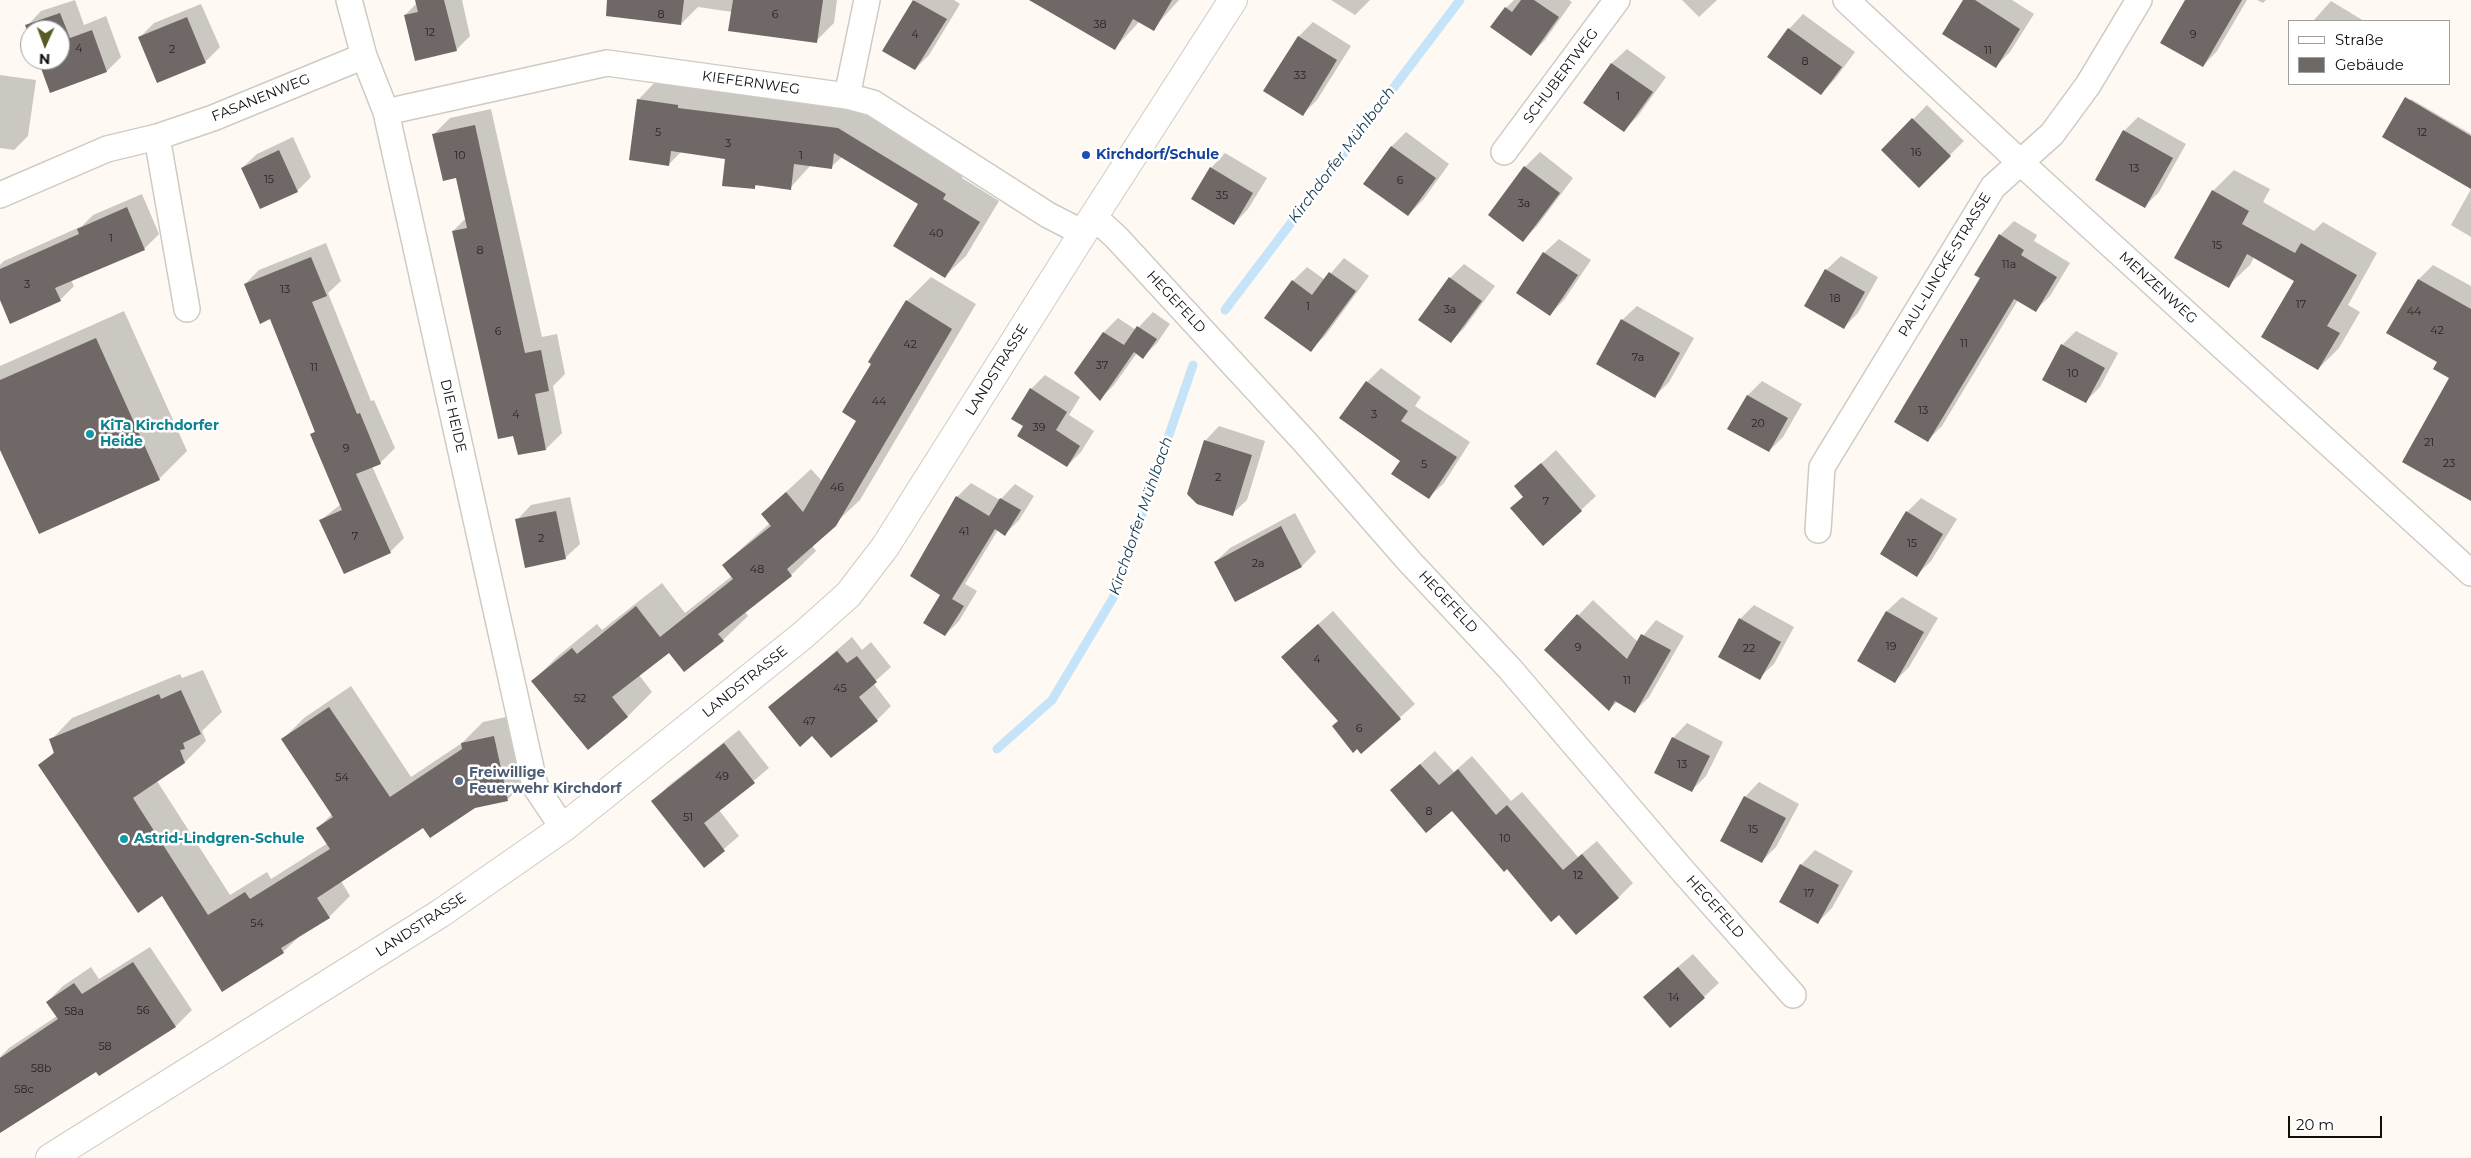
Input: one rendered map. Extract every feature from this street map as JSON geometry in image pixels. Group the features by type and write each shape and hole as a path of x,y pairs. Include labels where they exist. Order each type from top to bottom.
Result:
{"street":[{"name":"DIE HEIDE","path":"349,0 364,56 386,112 535,786 563,828"},
{"path":"847,96 867,0"},
{"name":"LANDSTRASSE","path":"50,1158 441,913 563,828 802,636 848,595 885,547 1088,225 1233,0"},
{"name":"SCHUBERTWEG","path":"1504,152 1617,0"},
{"name":"MENZENWEG","path":"1846,0 2020,162 2471,573"},
{"name":"PAUL-LINCKE-STRASSE","path":"1818,530 1822,467 1993,187 2052,134 2088,85 2139,0"},
{"name":"FASANENWEG","path":"0,195 107,148 157,137 213,118 364,56"},
{"name":"KIEFERNWEG","path":"386,112 607,63 847,96 873,103 1048,215 1088,225"},
{"path":"157,137 188,309"},
{"name":"HEGEFELD","path":"1088,225 1123,244 1305,442 1409,561 1510,668 1682,870 1793,995"}],"building":[{"path":"415,0 444,0 457,51 415,61 404,15 418,12"},
{"path":"607,0 684,0 681,25 606,16"},
{"path":"733,0 823,0 817,43 728,31"},
{"path":"913,0 947,19 915,70 882,51"},
{"path":"1029,0 1172,0 1154,31 1133,19 1115,50"},
{"path":"1521,0 1534,0 1559,17 1531,56 1490,27 1505,7 1512,12"},
{"path":"1963,0 1975,0 2020,29 1996,68 1942,34"},
{"path":"2185,0 2242,0 2203,67 2160,43"},
{"path":"60,13 63,20 40,20"},
{"path":"187,17 206,63 157,83 138,37"},
{"path":"1788,28 1842,67 1821,95 1767,57"},
{"path":"92,30 107,72 50,93 42,70 70,70 70,38"},
{"path":"1298,36 1337,60 1303,116 1263,91"},
{"path":"1611,63 1653,92 1624,132 1583,103"},
{"path":"2405,97 2471,136 2471,189 2382,137"},
{"path":"637,99 678,105 678,108 838,128 946,194 943,199 980,222 945,278 893,246 918,204 834,153 832,169 794,164 791,190 755,185 755,189 722,186 725,159 671,151 669,166 629,160"},
{"path":"1912,118 1951,156 1919,188 1881,150"},
{"path":"475,125 525,353 541,350 549,391 535,394 546,450 518,455 513,436 498,439 452,231 467,228 456,178 443,181 432,134"},
{"path":"2123,130 2173,158 2145,208 2095,180"},
{"path":"1391,146 1436,178 1408,216 1363,184"},
{"path":"279,150 298,192 260,209 241,168"},
{"path":"1524,166 1560,193 1523,242 1488,215"},
{"path":"1210,167 1253,193 1234,225 1191,199"},
{"path":"2212,190 2249,211 2242,224 2295,253 2301,243 2357,275 2327,326 2340,333 2318,370 2261,337 2294,281 2247,254 2229,288 2174,258"},
{"path":"127,207 145,250 55,288 61,301 10,324 0,300 0,269 79,234 77,229"},
{"path":"1999,234 2024,250 2021,255 2057,277 2036,312 2014,299 1928,442 1894,422 1980,278 1974,275"},
{"path":"1543,252 1578,275 1550,316 1516,293"},
{"path":"311,257 327,296 312,302 357,414 360,413 381,464 356,474 391,553 344,574 319,520 342,510 310,434 315,432 270,319 260,324 244,284"},
{"path":"1825,269 1865,292 1844,329 1804,306"},
{"path":"1329,272 1356,291 1311,352 1264,318 1292,280 1312,295"},
{"path":"1449,277 1482,301 1451,343 1418,320"},
{"path":"2418,279 2471,309 2471,501 2402,462 2449,378 2433,369 2437,362 2386,333"},
{"path":"906,300 952,329 836,526 787,569 792,576 718,634 724,641 684,672 669,653 612,697 628,717 588,750 531,681 572,648 577,654 636,606 660,637 733,579 722,565 771,526 761,514 786,492 803,512 856,421 842,412 871,364 868,362"},
{"path":"1621,319 1680,353 1655,398 1596,364"},
{"path":"1137,326 1157,339 1143,359 1134,352 1100,401 1074,373 1103,332 1124,345"},
{"name":"KiTa Kirchdorfer Heide","path":"96,338 160,480 39,534 0,450 0,380"},
{"path":"2061,344 2105,368 2086,403 2042,380"},
{"path":"1366,381 1408,411 1401,421 1457,457 1429,499 1391,474 1400,461 1339,418"},
{"path":"1030,388 1067,412 1056,430 1080,446 1067,467 1017,436 1023,426 1011,419"},
{"path":"1747,395 1788,418 1769,452 1727,429"},
{"path":"1204,440 1252,455 1233,516 1197,504 1187,494"},
{"path":"1541,463 1582,511 1543,546 1510,508 1523,497 1514,486"},
{"path":"956,496 989,516 1000,498 1021,510 1005,536 995,529 952,599 964,606 945,636 923,623 940,595 910,576"},
{"path":"556,511 566,559 525,568 515,519"},
{"path":"1906,511 1943,534 1917,577 1880,554"},
{"path":"1281,526 1302,567 1235,602 1214,562"},
{"path":"1886,611 1924,632 1895,683 1857,661"},
{"path":"1577,614 1627,659 1641,634 1671,650 1635,713 1615,701 1609,711 1544,650"},
{"path":"1739,618 1781,642 1760,680 1718,657"},
{"path":"1318,624 1401,719 1361,754 1357,749 1353,753 1332,726 1338,721 1281,657"},
{"path":"837,651 847,663 857,656 877,682 859,697 878,721 831,758 812,736 800,747 768,707"},
{"path":"181,690 201,734 183,743 185,749 180,750 185,763 133,798 208,915 245,892 250,899 330,849 316,828 333,817 281,739 329,707 390,797 462,749 461,743 494,736 508,801 475,808 430,838 423,828 317,898 330,918 281,948 284,953 222,992 162,896 138,913 38,765 54,753 49,739 159,694 161,699"},
{"path":"1672,737 1710,756 1692,792 1654,773"},
{"path":"724,743 755,783 704,823 725,851 704,868 651,801"},
{"path":"1420,764 1439,785 1458,769 1496,815 1507,805 1563,870 1582,854 1619,898 1576,935 1559,915 1551,922 1507,869 1504,872 1452,811 1426,833 1390,790"},
{"path":"1744,796 1786,818 1762,863 1720,841"},
{"path":"1800,864 1839,885 1818,924 1779,902"},
{"path":"133,962 176,1027 99,1076 96,1072 0,1133 0,1058 58,1019 46,1002 74,983 82,994"},
{"path":"1678,967 1705,998 1670,1028 1643,997"}],"waterway":[{"name":"Kirchdorfer Mühlbach","path":"1225,310 1460,0"},
{"name":"Kirchdorfer Mühlbach","path":"997,749 1052,700 1113,598 1193,365"}],"place":[{"name":"Kirchdorf/Schule","path":"1086,155"},
{"name":"KiTa Kirchdorfer Heide","path":"90,434"},
{"name":"Freiwillige Feuerwehr Kirchdorf","path":"459,781"},
{"name":"Astrid-Lindgren-Schule","path":"124,839"}]}
